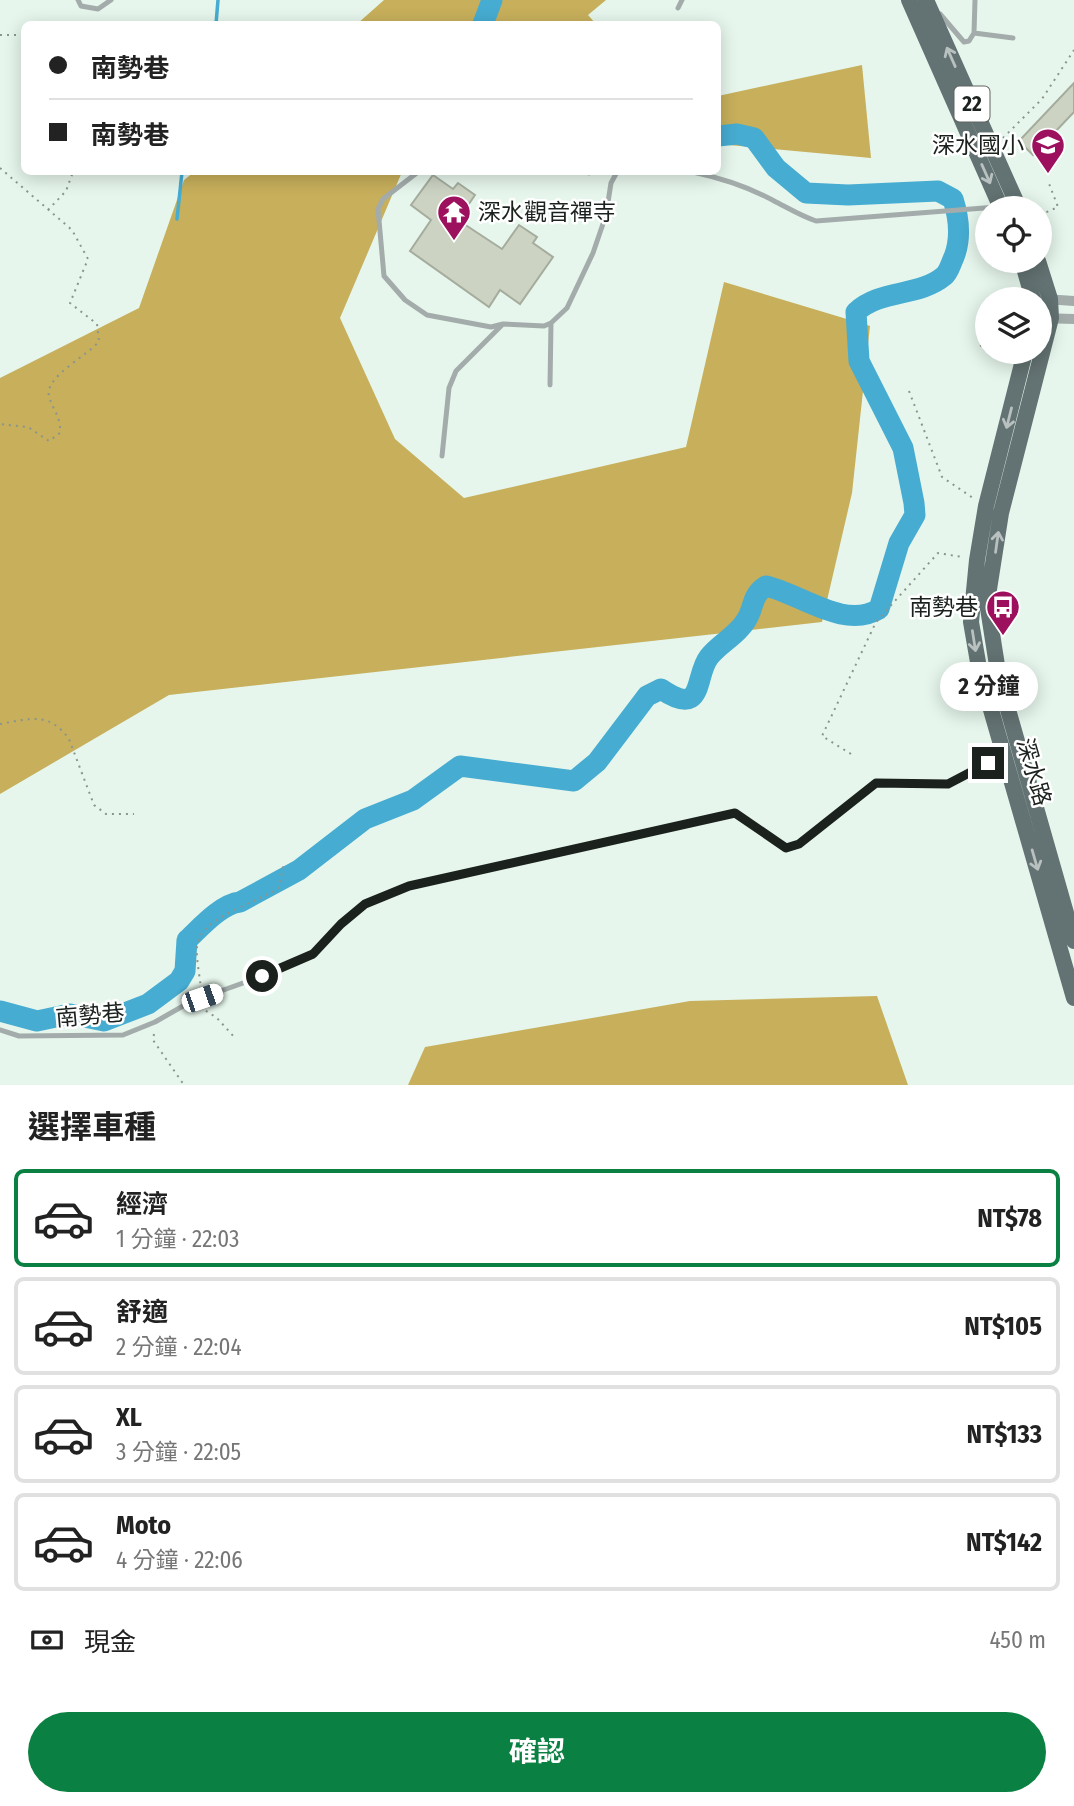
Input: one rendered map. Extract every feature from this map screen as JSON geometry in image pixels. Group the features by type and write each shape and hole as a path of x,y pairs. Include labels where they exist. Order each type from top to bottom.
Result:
{"main road":[{"name":"22","path":"909,0 996,196"},
{"name":"22","path":"926,0 1014,196"},
{"name":"深水路","path":"1022,364 986,506 971,622 979,668 1012,750 1074,940"},
{"name":"深水路","path":"1035,364 1001,513 987,602 1012,750 1074,998"}],"street":[{"path":"1052,299 1074,301"},
{"path":"1052,318 1074,319"}],"lane":[{"path":"78,0 81,6 98,9 111,0"},
{"path":"678,8 682,0"},
{"path":"926,0 964,42 969,41 974,33 975,0"},
{"path":"974,33 1013,38"},
{"path":"414,175 383,199 378,209 384,276 405,300 427,315 491,327 503,324 551,323 567,308 593,253 615,175"},
{"path":"705,175 732,182 775,201 798,215 816,221 975,210"},
{"path":"550,384 551,323"},
{"path":"442,456 449,388 456,371 503,324"},
{"name":"南勢巷","path":"0,1030 19,1036 123,1035 155,1022 190,1002 282,969 313,954 341,924 365,904 409,886 735,813 786,848 799,844 876,783 948,784 1012,750"}],"path":[{"path":"0,35 20,35"},
{"path":"992,148 1041,99 1074,50"},
{"path":"0,168 72,230 88,259 69,303 97,324 100,341 90,353 65,368 50,387 49,396 61,420 60,433 49,441 28,428 0,424"},
{"path":"48,211 66,191 72,175"},
{"path":"1048,181 1059,207 1052,210"},
{"path":"909,391 942,477 986,506"},
{"path":"851,754 822,736 876,622 938,553 977,560"},
{"path":"0,724 41,717 63,730 69,738 94,804 106,814 134,814"},
{"path":"202,998 197,945 201,934 234,909 258,902 278,888 285,862"},
{"path":"190,1002 217,1018 235,1038"},
{"path":"155,1022 153,1040 184,1085"}],"shaded area":[{"path":"384,0 606,0 588,15 593,21 360,21"},
{"path":"862,65 871,158 721,144 721,95"},
{"path":"190,175 401,175 340,318 395,439 464,498 686,447 724,282 870,326 852,493 822,622 169,695 0,794 0,378 139,308 184,180"},
{"path":"877,996 908,1085 408,1085 425,1047 690,1001"}],"building":[{"path":"1074,83 1074,112 1033,155 1019,141"},
{"name":"深水觀音禪寺","path":"433,175 453,189 458,183 475,195 458,220 502,249 519,225 537,237 533,243 553,257 520,304 500,290 489,307 410,251 431,220 411,205"}],"waterway":[{"path":"216,21 218,0"},
{"path":"484,21 492,0"},
{"path":"0,1011 37,1021 70,1014 104,1021 148,1004 179,981 185,971 187,940 218,912 299,870 365,819 413,800 460,766 574,781 597,762 647,696 661,689 675,697 692,697 709,657 741,627 757,594 766,586 837,613 866,614 879,609 899,543 915,515 903,448 859,361 856,312 876,300 934,283 946,274 954,257 958,236 953,199 938,191 848,195 806,193 776,168 754,138 737,134 721,136"},
{"path":"177,219 182,175"}],"place":[{"name":"深水國小","path":"1048,175"},
{"name":"深水觀音禪寺","path":"454,242"},
{"name":"南勢巷","path":"1003,637"}],"route":[{"path":"262,976 313,954 341,924 365,904 409,886 620,841 735,813 786,848 799,844 876,783 948,784 972,774 988,763"}]}
